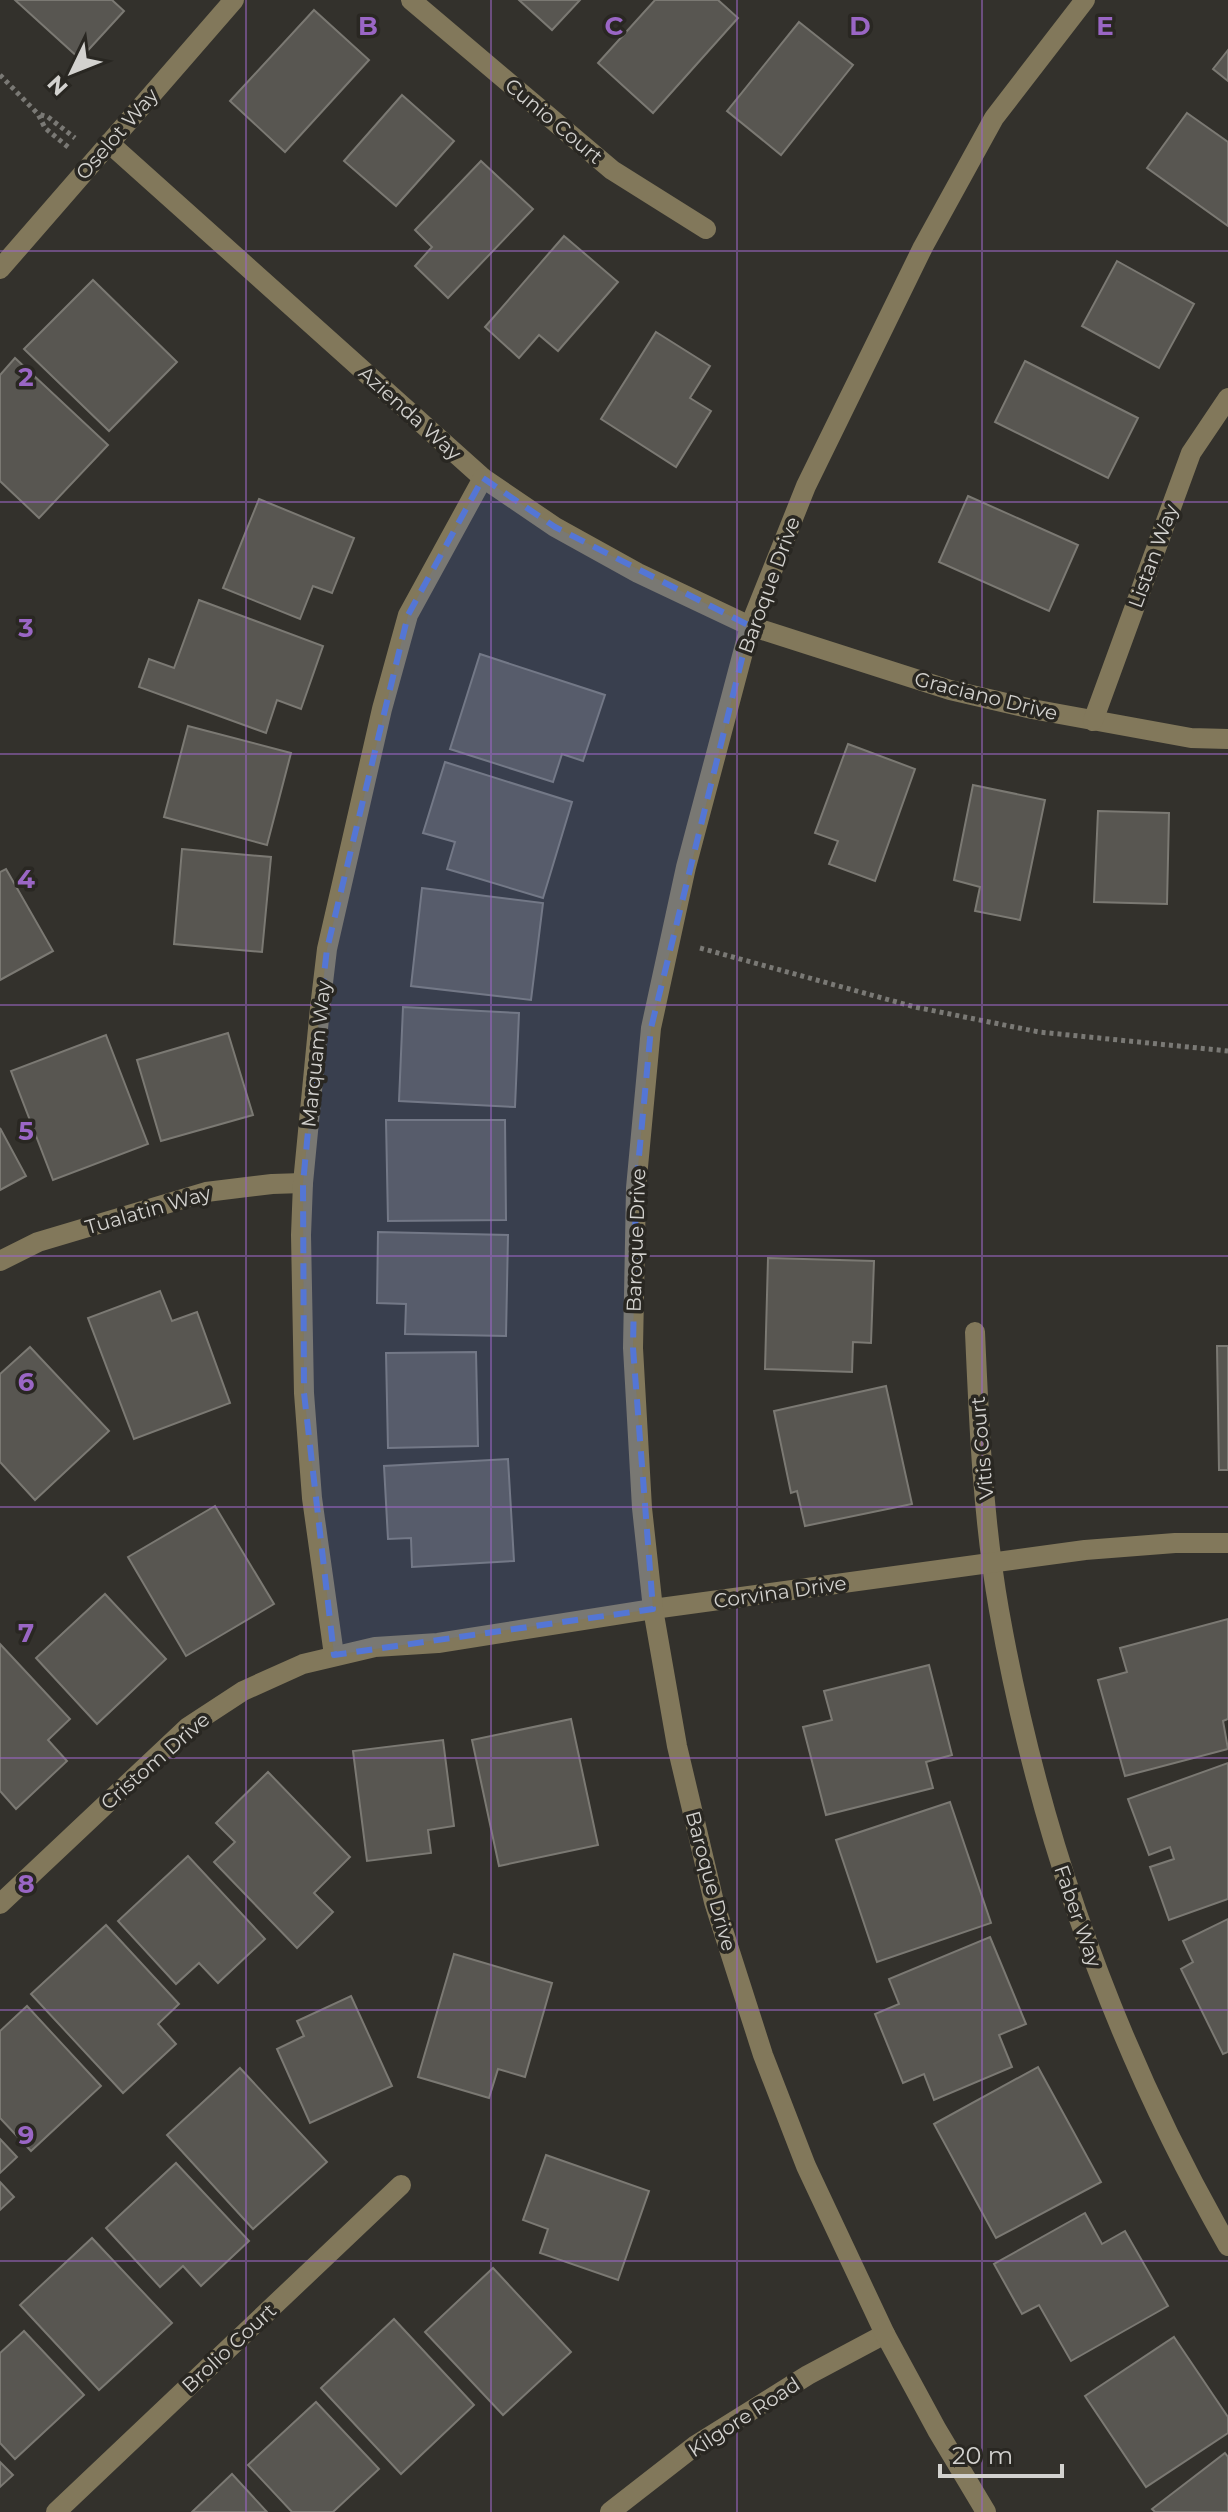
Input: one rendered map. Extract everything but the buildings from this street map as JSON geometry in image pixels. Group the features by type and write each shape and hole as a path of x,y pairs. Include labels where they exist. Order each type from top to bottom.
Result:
{"street":[{"name":"Oselot Way","path":"0,269 234,0"},
{"name":"Cunio Court","path":"411,0 612,170 706,229"},
{"name":"Baroque Drive","path":"986,2512 885,2334 806,2166 763,2055 714,1902 677,1746 653,1609 642,1508 633,1348 636,1188 651,1028 686,867 750,626 806,486 923,247 994,118 1085,0"},
{"name":"Azienda Way","path":"99,155 483,478 555,527 638,573 750,626"},
{"name":"Listan Way","path":"1093,721 1191,453 1228,398"},
{"name":"Marquam Way","path":"334,1655 312,1498 304,1393 301,1235 303,1183 327,949 382,709 408,615 483,478"},
{"name":"Graciano Drive","path":"750,626 950,690 1093,721 1191,738 1228,739"},
{"name":"Tualatin Way","path":"0,1261 38,1242 206,1192 303,1183"},
{"name":"Vitis Court","path":"975,1332 979,1425 992,1563"},
{"name":"Corvina Drive","path":"334,1655 1100,1549 1175,1543 1228,1543"},
{"name":"Faber Way","path":"992,1563 1027,1749 1067,1889 1120,2032 1185,2170 1228,2246"},
{"name":"Cristom Drive","path":"0,1904 188,1727 243,1691 303,1664 334,1655"},
{"name":"Brolio Court","path":"56,2512 401,2185"},
{"name":"Kilgore Road","path":"610,2512 696,2445 808,2375 885,2334"}],"path":[{"path":"0,75 38,114 45,128 99,155"},
{"path":"38,114 48,117 99,155"},
{"path":"672,940 915,1007 1023,1029 1228,1051"}],"highlighted area":[{"path":"483,478 555,527 750,626 651,1028 636,1188 633,1348 653,1609 334,1655 304,1393 303,1183 327,949 408,615"}]}
